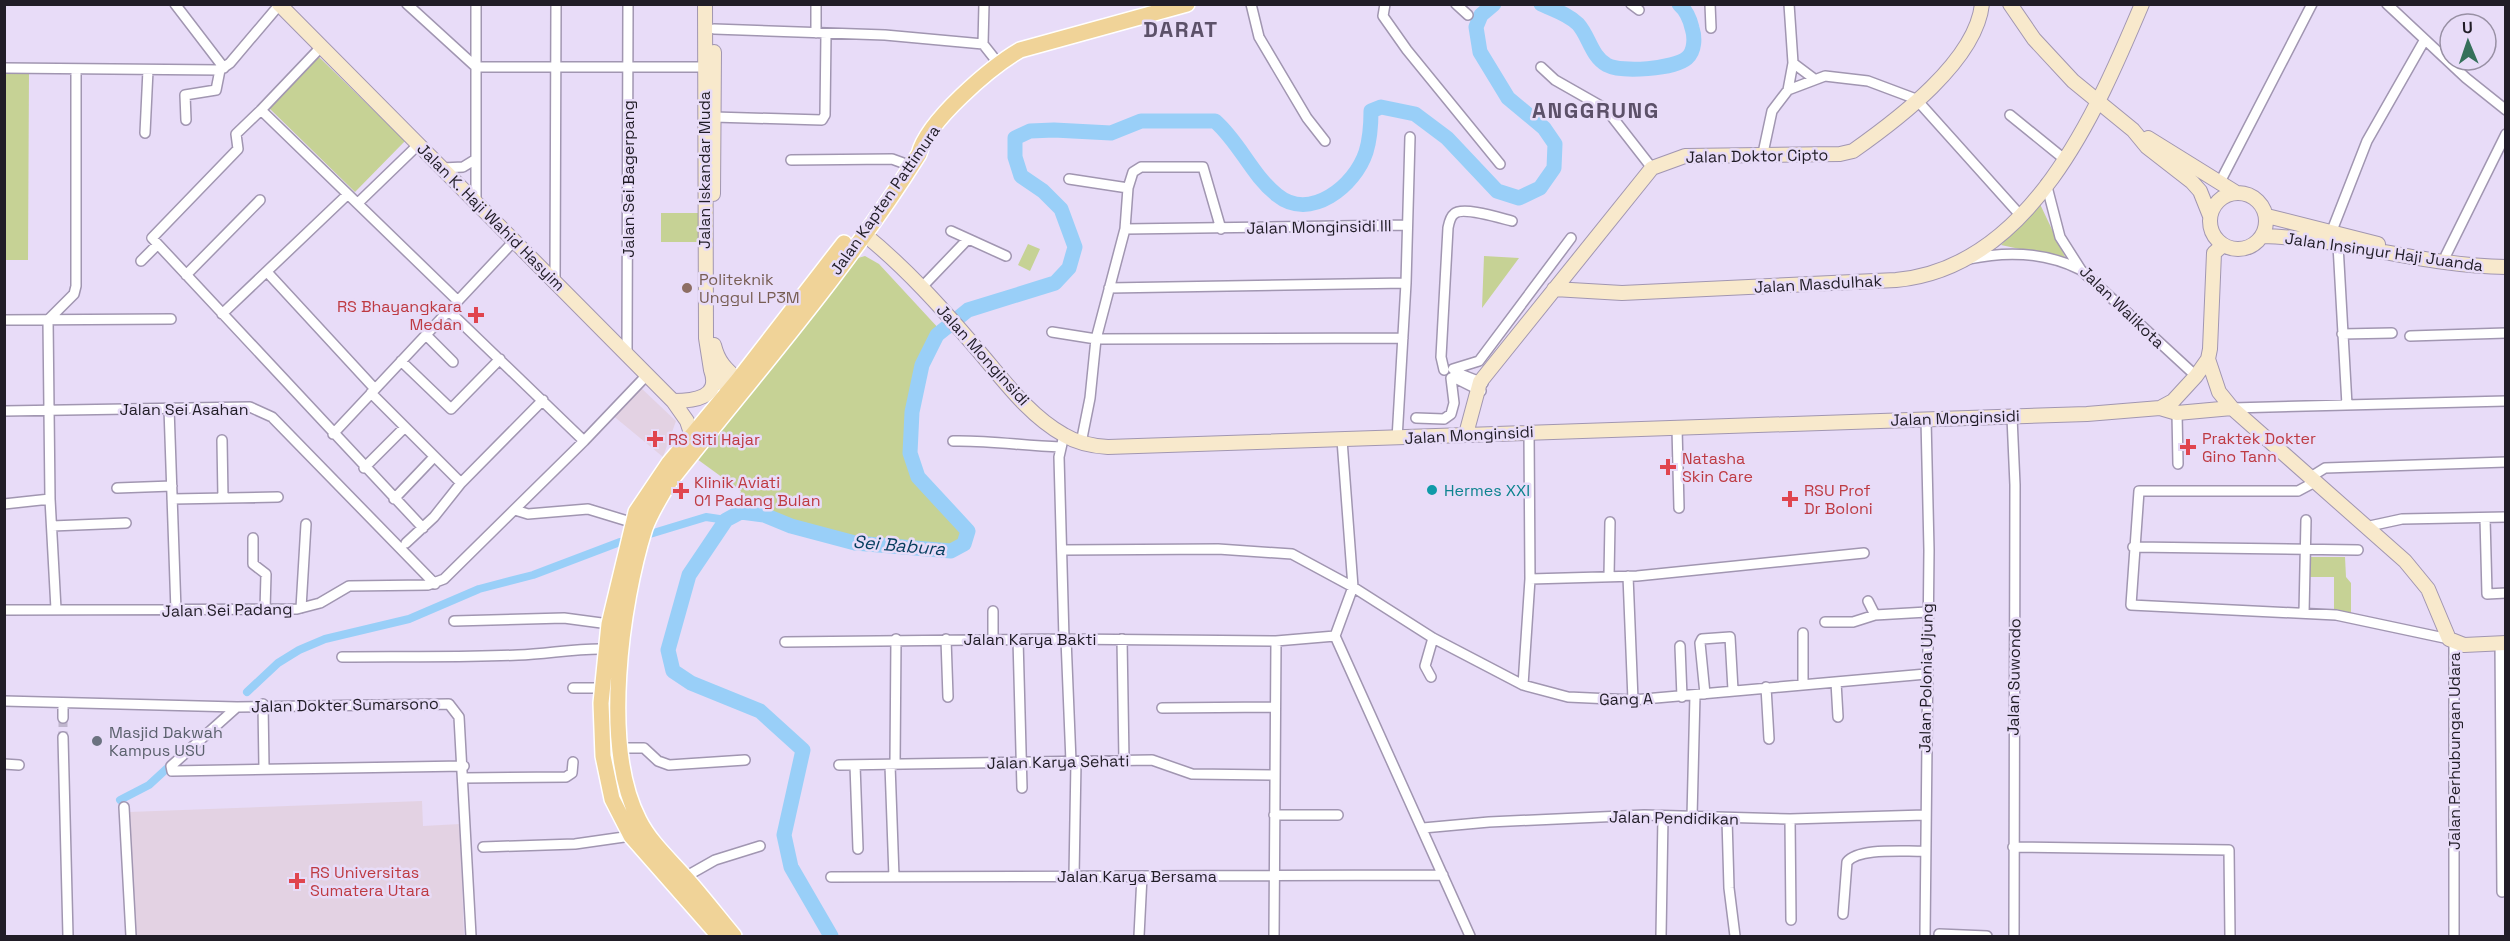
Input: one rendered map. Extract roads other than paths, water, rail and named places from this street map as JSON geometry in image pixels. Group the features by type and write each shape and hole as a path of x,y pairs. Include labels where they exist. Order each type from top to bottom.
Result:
{"main road":[{"name":"Jalan Iskandar Muda","path":"705,4 704,67 709,150 713,341 717,359 734,393"},
{"name":"Jalan Iskandar Muda","path":"711,370 706,338 709,150 714,117 714,4"},
{"name":"Jalan Kapten Pattimura","path":"734,393 903,163 968,89 998,63 1041,43 1187,4"},
{"name":"Jalan Doktor Cipto","path":"1652,168 1684,156 1763,153 1840,154 1853,151 1916,99 1958,60 1976,29 1982,4"},
{"path":"2010,4 2053,60 2133,130 2219,184 2235,192 2252,195 2259,201 2267,216 2262,236 2257,243 2240,249 2223,245 2214,235 2210,216 2200,191 2193,182 2147,147 2133,130"},
{"path":"2046,183 2100,102 2142,4"},
{"name":"Jalan K. Haji Wahid Hasyim","path":"280,5 555,280 673,402 687,421 692,436"},
{"name":"Jalan Kapten Pattimura","path":"734,393 864,234 920,154 918,146"},
{"path":"1471,434 1483,384 1554,289 1652,168"},
{"name":"Jalan Masdulhak","path":"1554,289 1622,293 1896,280 1936,273 1964,260 2011,227 2046,183"},
{"path":"2210,216 2215,205 2224,196 2235,192"},
{"name":"Jalan Insinyur Haji Juanda","path":"2267,216 2334,239 2405,258 2505,267"},
{"name":"Jalan Monginsidi","path":"864,234 922,287 1018,396 1062,441 1127,447 2012,417 2160,408 2177,413 2232,408"},
{"name":"Jalan Insinyur Haji Juanda","path":"2262,236 2334,239 2446,255 2505,259"},
{"path":"2160,408 2173,401 2196,376 2208,358 2213,318 2214,252 2223,245"},
{"name":"Jalan Perhubungan Udara","path":"2208,358 2219,392 2232,408 2405,561 2428,589 2452,641"},
{"path":"711,370 734,393"},
{"path":"673,402 699,400 708,394 714,384 711,370"},
{"path":"673,402 734,393"},
{"path":"716,935 631,836 612,799 603,756 603,688 609,624 636,512 692,436 734,393"},
{"path":"734,393 654,507 638,558 625,626 617,702 628,795 638,819 646,834 734,936"},
{"path":"609,624 625,626"},
{"path":"2452,641 2464,645 2503,643"}],"street":[{"path":"175,4 222,69"},
{"path":"407,4 476,67 704,67"},
{"path":"476,4 476,202"},
{"path":"555,280 556,4"},
{"name":"Jalan Sei Bagerpang","path":"627,354 628,4"},
{"path":"714,117 822,120 825,115 821,33 816,4"},
{"path":"984,4 983,44 998,63"},
{"path":"1251,4 1263,46 1307,118 1325,141"},
{"path":"1385,4 1383,16 1407,50 1500,164"},
{"path":"1456,4 1468,15"},
{"path":"1710,4 1711,28"},
{"path":"1763,153 1772,111 1788,90 1793,63 1789,4"},
{"path":"2219,184 2312,4"},
{"path":"2387,4 2424,41 2505,110"},
{"path":"186,120 184,95 216,90 222,69 280,5"},
{"path":"714,29 885,35 983,44"},
{"path":"2347,405 2334,239 2367,141 2424,41"},
{"path":"321,47 236,134 238,149 153,236 157,245 364,468 423,528"},
{"path":"1793,63 1813,78"},
{"path":"1541,67 1555,80 1606,109 1652,168"},
{"path":"4,68 222,69"},
{"path":"56,609 51,499 48,320 74,294 76,286 76,69"},
{"path":"145,133 148,70"},
{"path":"1788,90 1813,78 1851,77 1887,87 1916,99 2021,216"},
{"path":"261,110 458,301"},
{"path":"2010,115 2063,158"},
{"path":"2446,255 2505,134"},
{"path":"1407,225 1410,137"},
{"path":"358,203 418,145"},
{"path":"443,168 463,167 476,159"},
{"path":"790,160 892,159 903,163"},
{"path":"1081,443 1090,398 1096,339 1125,229 1128,188 1134,172 1141,167 1203,167 1221,229"},
{"path":"1069,178 1128,188"},
{"name":"Jalan Walikota","path":"2046,183 2060,237 2081,270 2196,376"},
{"path":"222,314 348,195"},
{"path":"186,275 260,200"},
{"path":"1416,418 1444,419 1451,414 1454,403 1451,373 1440,357 1448,228 1452,216 1457,212 1467,211 1512,221"},
{"name":"Jalan Monginsidi III","path":"1125,229 1407,225 1397,439"},
{"path":"951,231 1006,256"},
{"path":"1451,373 1479,361 1571,238"},
{"path":"922,287 967,240"},
{"path":"333,434 514,241"},
{"path":"141,261 157,245"},
{"path":"1964,260 1992,254 2024,254 2067,263 2081,270"},
{"path":"267,272 405,427 461,483"},
{"path":"1109,288 1406,283"},
{"path":"448,310 584,441"},
{"path":"4,320 171,319"},
{"path":"1052,332 1096,339 1403,338"},
{"path":"2342,334 2392,333"},
{"path":"2410,336 2505,333"},
{"path":"426,335 453,362"},
{"path":"401,361 451,409 500,358"},
{"path":"1451,373 1483,384"},
{"path":"435,584 451,573 515,510 646,376"},
{"path":"406,543 423,528 461,483 543,400"},
{"name":"Jalan Monginsidi","path":"2232,408 2505,401"},
{"name":"Jalan Sei Asahan","path":"4,411 250,406 272,417 435,584"},
{"path":"169,408 176,611"},
{"path":"2177,413 2178,464"},
{"name":"Jalan Suwondo","path":"2012,417 2015,485 2014,936"},
{"name":"Jalan Polonia Ujung","path":"1925,936 1929,538 1926,419"},
{"path":"364,468 405,427"},
{"path":"1677,429 1679,508"},
{"path":"1523,685 1530,579 1529,432"},
{"path":"222,440 223,498"},
{"path":"1342,440 1353,587 1335,636 1470,936"},
{"path":"953,441 983,441 1008,446 1062,441 1065,639 1073,762 1074,876"},
{"path":"394,499 434,457"},
{"path":"2452,641 2336,615 2134,606 2130,601 2137,493 2139,490 2298,491 2325,468 2505,462"},
{"path":"117,488 171,486"},
{"path":"172,499 278,497"},
{"path":"4,504 51,499"},
{"path":"515,510 528,514 588,509 634,523"},
{"path":"2364,527 2402,519 2505,517"},
{"path":"2486,518 2487,594 2505,593"},
{"path":"2304,613 2306,520"},
{"path":"1609,576 1610,522"},
{"path":"52,526 126,523"},
{"path":"301,608 306,524"},
{"path":"253,538 253,564 266,572 265,610"},
{"path":"2133,547 2358,550"},
{"name":"Gang A","path":"1063,550 1146,548 1279,551 1299,557 1353,587 1433,638 1523,685 1576,698 1633,700 1683,697 1803,683 1926,674"},
{"path":"1530,579 1628,576 1864,553"},
{"path":"1628,576 1633,700"},
{"name":"Jalan Sei Padang","path":"4,610 176,611 301,608 320,603 349,586 435,584"},
{"path":"1868,601 1875,615"},
{"path":"993,610 993,639"},
{"path":"1825,622 1858,622 1875,615 1927,612"},
{"path":"454,621 557,618 609,624"},
{"path":"1803,633 1803,683"},
{"name":"Jalan Karya Bakti","path":"785,642 896,639 1276,641 1335,636"},
{"path":"1692,817 1702,639 1730,637 1733,690"},
{"path":"1431,677 1425,666 1433,638"},
{"path":"894,877 893,765 896,639"},
{"path":"946,639 948,697"},
{"path":"1018,639 1022,788"},
{"path":"1122,639 1124,761"},
{"path":"1274,936 1276,641"},
{"name":"Jalan Perhubungan Udara","path":"2452,641 2454,936"},
{"path":"2502,892 2503,643"},
{"path":"1680,646 1683,697"},
{"path":"342,657 517,655 563,652 575,648 605,648"},
{"path":"1836,682 1838,717"},
{"path":"1766,687 1769,739"},
{"path":"573,688 603,688"},
{"name":"Jalan Dokter Sumarsono","path":"4,701 237,707 444,702 449,704 459,717 464,766 471,936"},
{"path":"63,703 63,718"},
{"path":"263,705 264,767"},
{"path":"237,707 171,769 464,766"},
{"path":"1162,708 1275,707"},
{"path":"63,737 68,936"},
{"path":"621,748 644,748 658,761 669,765 745,760"},
{"name":"Jalan Karya Sehati","path":"839,765 1158,761 1195,775 1275,775"},
{"path":"464,778 566,777 572,773 573,762"},
{"path":"4,764 19,765"},
{"path":"855,765 858,849"},
{"path":"124,807 132,936"},
{"path":"1274,815 1338,815"},
{"name":"Jalan Pendidikan","path":"1423,828 1556,819 1663,816 1790,819 1925,815"},
{"path":"1661,936 1663,816"},
{"path":"1727,819 1729,888 1735,936"},
{"path":"1790,819 1791,920"},
{"path":"483,847 584,843 631,836"},
{"path":"685,877 715,860 760,846"},
{"path":"2013,847 2229,850 2230,936"},
{"path":"1843,914 1847,862 1851,856 1866,853 1925,851"},
{"name":"Jalan Karya Bersama","path":"831,877 1443,875"},
{"path":"1139,936 1142,876"},
{"path":"1939,934 1987,936"}],"waterway":[{"name":"Sei Babura","path":"831,936 791,867 784,835 803,750 760,711 691,683 673,671 668,650 689,575 726,520 741,512 764,515 791,526 855,543 951,551 964,544 968,531 918,477 910,453 912,412 922,365 937,335 968,310 1055,283 1069,268 1075,247 1061,209 1043,191 1021,176 1015,157 1015,138 1030,131 1111,133 1141,121 1215,121 1232,139 1268,187 1290,202 1303,204 1317,202 1330,196 1352,177 1366,152 1371,111 1381,107 1415,114 1447,138 1497,191 1519,198 1540,188 1554,168 1555,144 1544,128 1508,98 1480,52 1476,27 1481,15 1494,4"},
{"name":"Sei Babura","path":"1541,4 1578,24 1597,56 1607,65 1624,69 1671,65 1690,55 1694,44 1693,32 1688,15 1679,4"},
{"path":"650,534 706,517 726,520"},
{"path":"247,692 278,663 299,650 325,639 409,619 479,589 533,575 620,542"},
{"path":"120,800 149,785 175,761"}],"tunnel":[{"path":"63,718 63,737"}],"place":[{"name":"Politeknik Unggul LP3M","path":"687,288"},
{"name":"RS Bhayangkara Medan","path":"476,315"},
{"name":"RS Siti Hajar","path":"655,439"},
{"name":"Praktek Dokter Gino Tann","path":"2188,447"},
{"name":"Natasha Skin Care","path":"1668,467"},
{"name":"Hermes XXI","path":"1432,490"},
{"name":"Klinik Aviati 01 Padang Bulan","path":"681,491"},
{"name":"RSU Prof Dr Boloni","path":"1790,499"},
{"name":"Masjid Dakwah Kampus USU","path":"97,741"},
{"name":"RS Universitas Sumatera Utara","path":"297,881"}],"district":[{"name":"DARAT","path":"1181,29"},
{"name":"ANGGRUNG","path":"1596,110"}]}
